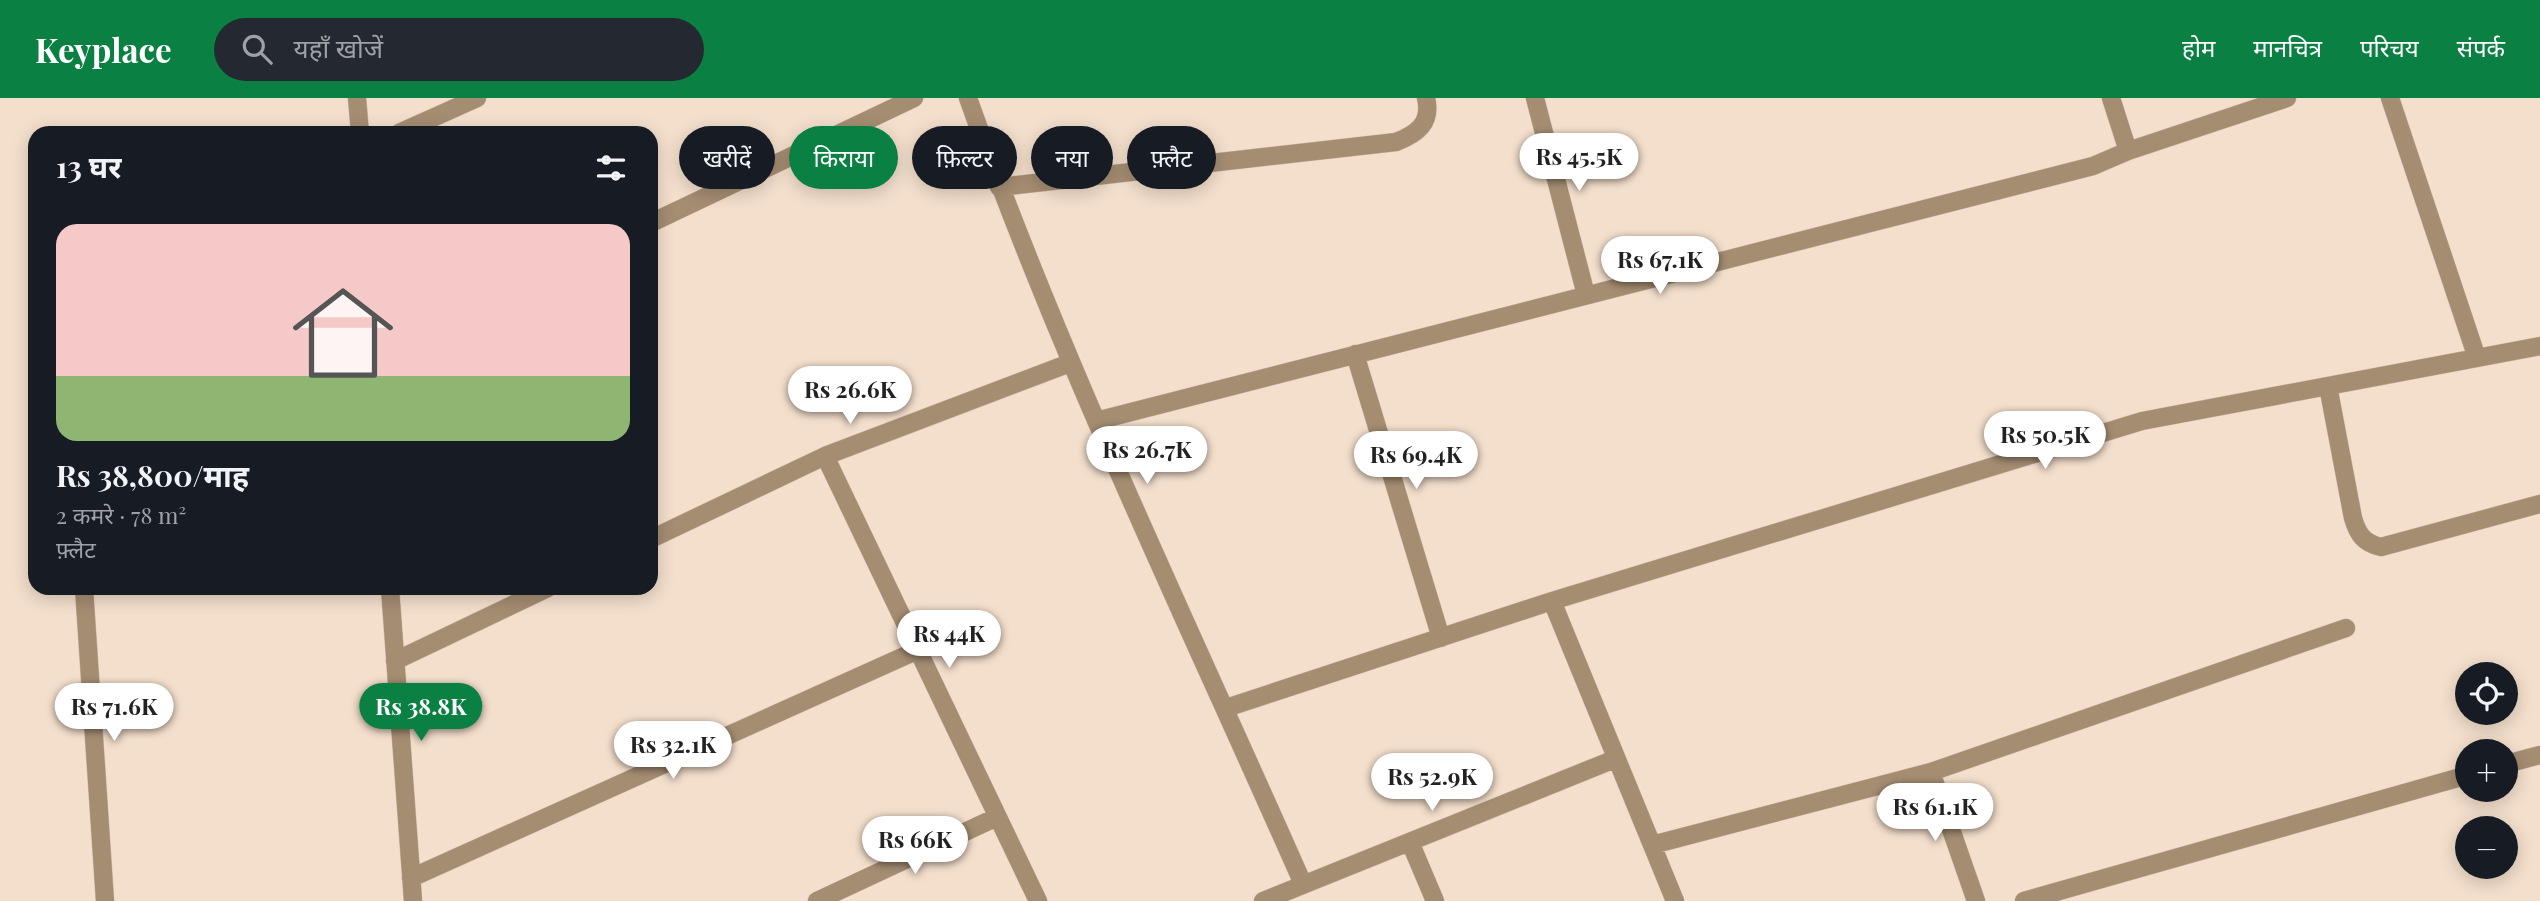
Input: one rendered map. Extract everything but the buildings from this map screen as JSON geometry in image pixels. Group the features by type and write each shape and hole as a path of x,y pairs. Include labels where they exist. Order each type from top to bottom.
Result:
{"street":[{"path":"357,98 359,126"},
{"path":"415,126 477,98"},
{"path":"658,220 914,98"},
{"path":"968,98 978,126"},
{"path":"1535,98 1586,295"},
{"path":"2111,98 2128,151"},
{"path":"1096,421 2092,166 2128,151 2287,98"},
{"path":"2390,98 2477,358"},
{"path":"1017,185 1396,142 1416,135 1427,119 1432,99"},
{"path":"1000,189 1070,363 1303,884"},
{"path":"1226,708 1552,601 2141,421 2540,346"},
{"path":"1355,354 1441,638"},
{"path":"658,536 825,456 1070,363"},
{"path":"2328,386 2353,518 2357,533 2367,543 2381,547 2540,504"},
{"path":"825,456 1038,901"},
{"path":"84,595 105,901"},
{"path":"390,595 413,901"},
{"path":"395,661 533,595"},
{"path":"1552,601 1675,901"},
{"path":"1652,845 1931,772 2346,628"},
{"path":"411,878 918,650"},
{"path":"2518,761 2540,755"},
{"path":"1263,901 1615,760"},
{"path":"1931,772 1976,901"},
{"path":"2024,901 2455,779"},
{"path":"817,901 998,817"},
{"path":"1410,842 1435,901"}]}
